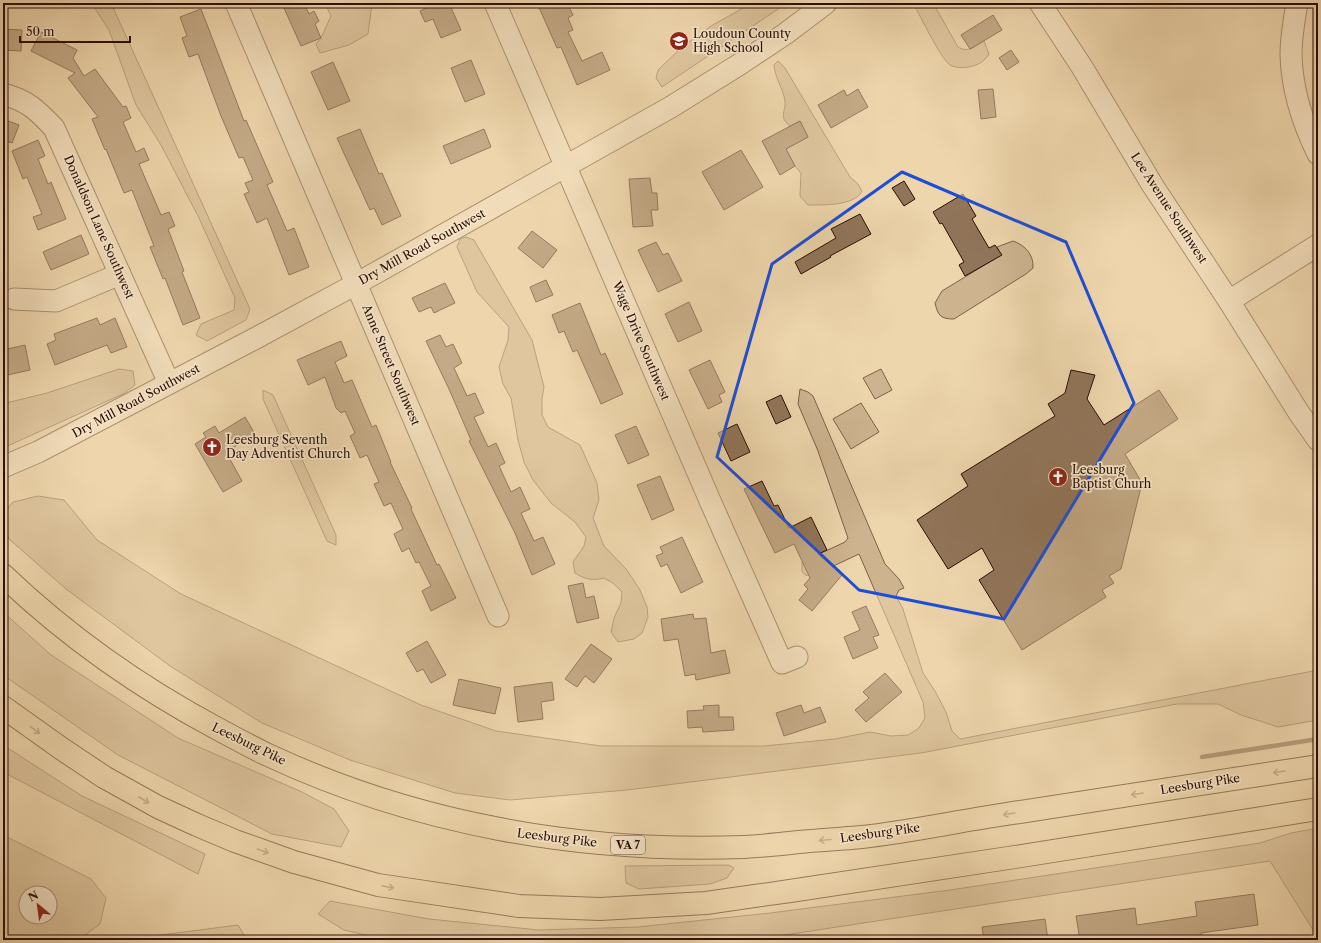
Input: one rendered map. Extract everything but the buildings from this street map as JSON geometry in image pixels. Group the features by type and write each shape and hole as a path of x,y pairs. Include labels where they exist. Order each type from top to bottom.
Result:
{"highway":[{"name":"Leesburg Pike","path":"3,575 27,598 88,648 118,669 183,710 267,755 339,785 409,808 502,830 569,841 645,847 746,847 865,836 1318,766"},
{"path":"3,707 62,749 111,781 158,808 235,841 294,862 378,885 519,906 623,909 706,903 992,861 1318,809"}],"street":[{"name":"Anne Street Southwest","path":"236,3 498,616"},
{"name":"Wage Drive Southwest","path":"495,3 708,496 782,663 797,657"},
{"name":"Dry Mill Road Southwest","path":"3,467 38,452 256,338 565,167 671,107 740,64 785,34 826,3"},
{"name":"Lee Avenue Southwest","path":"1040,3 1082,68 1153,186 1229,301 1299,413 1318,440"},
{"path":"1297,3 1291,54 1294,83 1302,114 1318,154"},
{"name":"Donaldson Lane Southwest","path":"3,94 25,102 36,109 54,128 169,383"},
{"path":"1229,301 1318,245"},
{"path":"14,299 56,301 120,274"}],"highlighted area":[{"path":"902,172 1066,242 1134,403 1004,619 859,590 717,457 772,264"}],"shaded area":[{"path":"88,3 111,3 250,309 246,320 207,341 196,335 201,324 234,310 235,298 199,218 161,145 136,105 109,30 94,7"},
{"path":"325,3 372,3 368,34 349,45 320,53 316,44 321,38 331,16"},
{"path":"752,3 787,3 662,87 656,78 658,70 682,47 711,26"},
{"path":"913,3 933,3 958,47 968,49 984,41 989,54 987,57 980,63 969,67 959,68 950,65 936,45"},
{"path":"778,61 785,68 850,177 858,184 862,191 853,200 838,204 808,205 800,196 801,173 795,166 786,149 808,137 800,121 790,126 784,120 783,114 785,101 774,65"},
{"path":"466,237 474,240 532,340 544,387 542,415 548,427 580,445 597,483 599,500 593,518 604,546 627,570 640,590 647,607 648,617 642,633 634,639 618,642 611,632 614,618 621,603 622,592 613,583 604,578 589,579 575,573 573,562 584,546 586,537 575,522 551,503 533,480 524,462 518,440 511,398 503,384 499,367 508,340 509,327 477,292 457,247 460,239"},
{"path":"1013,241 1028,251 1032,259 1033,268 1026,274 954,319 941,316 937,311 935,303 942,291 1001,255 997,247"},
{"path":"119,369 133,371 135,385 123,394 3,448 3,402 6,403 47,393"},
{"path":"881,369 892,390 875,399 863,378"},
{"path":"800,389 813,396 885,564 899,579 904,588 899,590 896,596 903,609 923,673 946,712 952,731 960,739 1318,670 1318,720 1278,727 1241,715 1218,704 1177,704 921,753 627,790 510,800 455,793 350,760 262,723 170,666 66,589 9,539 3,522 3,514 13,502 38,496 64,500 97,540 181,594 421,705 496,731 601,746 764,746 835,739 870,732 891,736 908,735 919,728 925,718 923,702 859,554 812,576 805,575 802,571 802,562 845,542 848,538 818,451 798,404"},
{"path":"263,390 273,395 336,535 336,545 327,541 263,399"},
{"path":"861,403 879,432 851,449 833,419"},
{"path":"3,612 51,655 178,738 302,792 334,809 349,831 341,847 272,834 118,755 3,675"},
{"path":"3,745 82,796 205,854 198,874 3,772"},
{"path":"1318,828 1318,938 1270,861 752,940 388,940 344,930 318,914 330,901 429,919 539,930 638,927 770,913 950,890 1260,843 1291,833"},
{"path":"3,835 91,879 106,898 100,924 79,940 3,940"},
{"path":"729,865 734,868 727,878 710,884 639,889 626,883 625,866"},
{"path":"238,925 247,940 122,940"}],"waterway":[{"path":"1202,757 1318,739"}],"place":[{"name":"Loudoun County High School","path":"679,41"},
{"name":"Leesburg Seventh Day Adventist Church","path":"212,447"},
{"name":"Leesburg Baptist Churh","path":"1058,477"}]}
